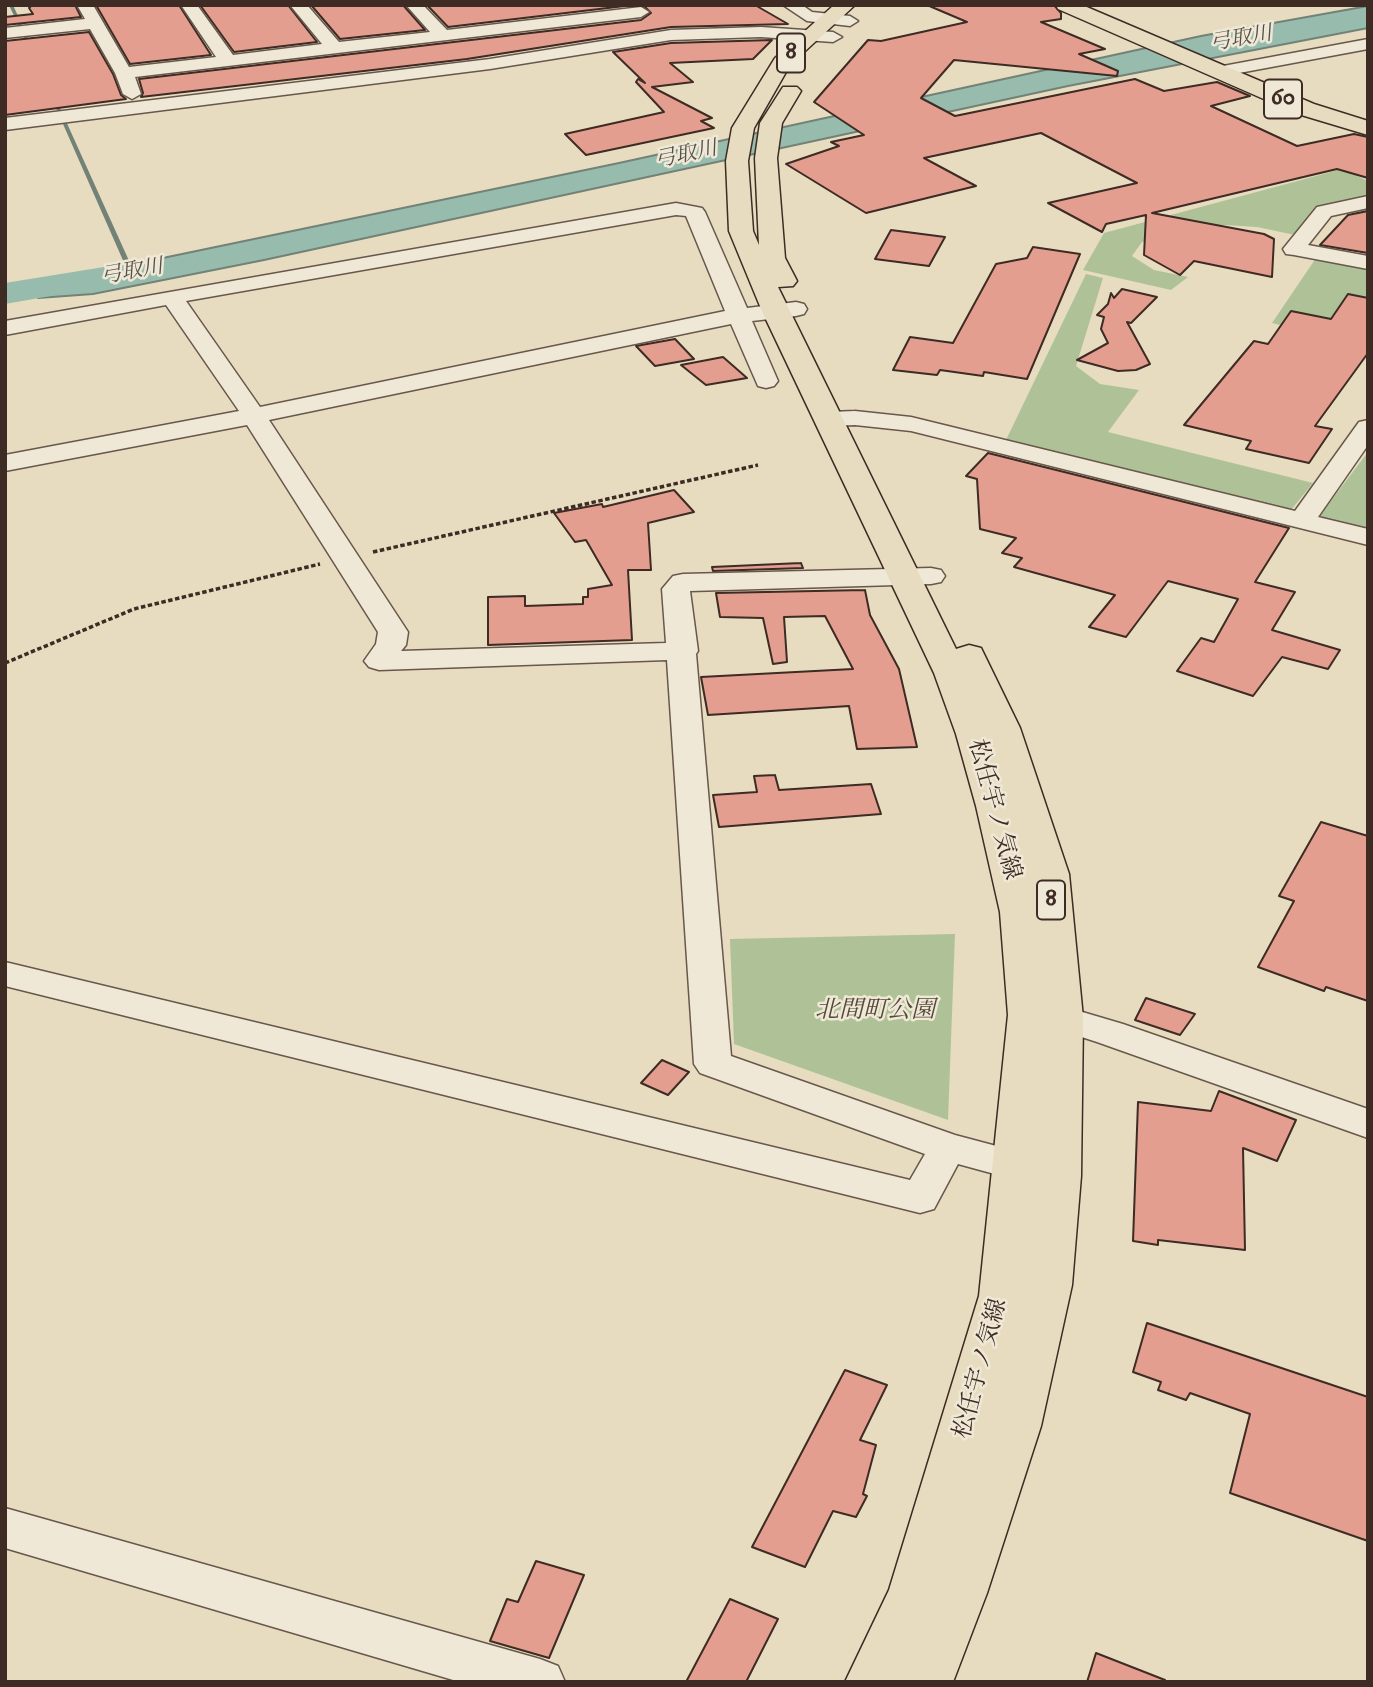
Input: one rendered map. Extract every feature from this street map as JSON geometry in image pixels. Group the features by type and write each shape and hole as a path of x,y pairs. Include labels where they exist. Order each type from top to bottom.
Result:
{"main road":[{"name":"松任宇ノ気線","path":"752,160 743,128 782,62 809,35 868,5"},
{"name":"60","path":"1065,5 1306,109 1368,128"},
{"name":"松任宇ノ気線","path":"840,21 779,108 752,160 741,231 769,312 842,418 917,577 974,734 995,806 1045,1016 1058,1176 1048,1285 1015,1426 959,1593 924,1682"},
{"name":"松任宇ノ気線","path":"874,1682 916,1592 1003,1296 1017,1165 1045,1016"}],"street":[{"path":"85,5 124,72 138,109"},
{"path":"189,5 228,61"},
{"path":"298,5 334,48"},
{"path":"414,5 443,36"},
{"path":"524,5 544,24"},
{"path":"791,5 807,16 840,21"},
{"path":"124,72 544,24 637,8 671,35"},
{"path":"9,32 95,23"},
{"path":"5,124 490,64 671,35 761,32 809,35"},
{"path":"1223,71 1368,44"},
{"path":"1368,202 1324,211 1294,249 1368,263"},
{"path":"5,328 676,209 695,212 769,312 766,382"},
{"path":"172,297 254,416 393,632 391,645 379,661 683,651"},
{"path":"5,463 254,416 769,312"},
{"path":"842,418 911,424 1368,537"},
{"path":"1302,520 1368,427"},
{"path":"917,577 684,582 676,589 683,651 713,1064 948,1147 1058,1176"},
{"path":"5,974 920,1198 948,1147"},
{"path":"1045,1016 1368,1124"},
{"path":"5,1528 540,1682"}],"path":[{"path":"5,663 134,609 345,558 758,465"}],"green space":[{"path":"1342,169 1368,181 1368,216 1319,209 1295,235 1257,227 1225,225 1142,242 1132,256 1154,270 1188,277 1171,290 1083,270 1104,233"},
{"path":"1316,258 1368,269 1368,318 1311,333 1272,323"},
{"path":"1086,274 1103,278 1076,366 1100,384 1139,390 1108,432 1313,483 1291,510 1005,442"},
{"path":"1368,452 1368,530 1317,519"},
{"name":"北間町公園","path":"955,934 948,1120 734,1044 730,939"}],"water":[{"path":"1368,6 1368,28 1068,86 264,260 93,294 38,298 110,269 619,163 1201,36"}],"building":[{"path":"32,5 75,5 81,17 5,25 5,17 33,14 29,8"},
{"path":"96,5 179,5 211,55 130,64"},
{"path":"200,5 288,5 317,42 234,52"},
{"path":"311,5 403,5 425,30 340,39"},
{"path":"427,5 633,5 448,27"},
{"path":"643,5 755,5 788,24 671,27 467,59 141,97 143,93 139,79 641,20 651,13"},
{"path":"927,5 1054,5 1061,13 1061,19 1041,22 1105,49 1079,54 1118,71 1117,76 954,60 921,98 955,116 1135,79 1164,91 1217,82 1250,96 1211,106 1297,146 1354,134 1368,137 1368,178 1337,169 1152,213 1264,234 1274,239 1272,277 1194,261 1180,275 1144,255 1146,215 1106,224 1102,232 1048,203 1137,183 1041,133 924,158 976,186 866,213 786,164 839,146 831,142 864,135 814,102 868,40 881,41 967,22"},
{"path":"89,32 113,74 121,95 126,99 5,115 5,41"},
{"path":"772,40 753,59 670,63 693,82 652,87 712,118 701,121 714,128 586,155 565,134 664,112 636,82 638,79 645,83 613,52 671,43"},
{"path":"1368,211 1368,253 1320,245 1348,215"},
{"path":"891,230 945,237 929,266 875,259"},
{"path":"1033,247 1080,254 1027,379 984,372 983,376 940,370 937,375 893,370 910,337 953,343 996,264 1027,258"},
{"path":"1122,289 1157,297 1131,323 1127,322 1150,364 1136,370 1118,371 1077,360 1108,343 1101,329 1104,317 1097,315 1108,304 1111,293 1114,298"},
{"path":"1348,294 1368,298 1368,353 1315,426 1332,429 1309,463 1246,449 1251,441 1184,425 1254,341 1268,344 1291,311 1331,319"},
{"path":"675,339 694,359 655,366 636,346"},
{"path":"723,357 747,378 706,385 681,365"},
{"path":"988,453 1289,528 1255,582 1295,592 1272,630 1340,650 1328,669 1282,657 1253,696 1177,671 1201,638 1214,642 1238,599 1168,581 1126,637 1089,627 1115,595 1014,567 1022,558 1002,553 1016,538 980,529 977,479 966,476"},
{"path":"674,490 694,512 648,523 651,570 628,570 632,640 488,645 488,597 525,596 525,606 583,604 583,597 588,597 588,589 612,585 586,540 575,542 554,513 602,504 603,507"},
{"path":"801,563 803,568 713,571 712,567"},
{"path":"865,590 870,615 899,669 917,747 857,749 849,706 708,715 701,677 853,669 825,616 784,617 787,662 773,664 763,618 720,617 716,593"},
{"path":"775,775 779,790 871,784 881,814 719,827 713,795 757,792 754,776"},
{"path":"1321,822 1368,836 1368,1001 1326,987 1324,991 1258,967 1294,901 1279,896"},
{"path":"1146,998 1195,1014 1180,1035 1135,1020"},
{"path":"662,1060 689,1072 668,1095 641,1083"},
{"path":"1219,1091 1296,1120 1277,1161 1243,1148 1245,1250 1158,1240 1158,1245 1133,1241 1138,1102 1211,1111"},
{"path":"1147,1323 1368,1397 1368,1541 1230,1493 1250,1414 1190,1393 1186,1400 1158,1390 1161,1382 1133,1372"},
{"path":"845,1370 887,1385 860,1440 876,1445 863,1494 867,1496 856,1517 833,1511 805,1567 752,1547"},
{"path":"536,1561 584,1575 549,1658 490,1641 507,1599 518,1602"},
{"path":"730,1599 778,1619 746,1682 686,1682"},
{"path":"1096,1653 1165,1680 1165,1682 1087,1682"}],"waterway":[{"path":"11,5 31,48"},
{"path":"54,99 132,274"},
{"name":"弓取川","path":"5,294 147,270"}]}
